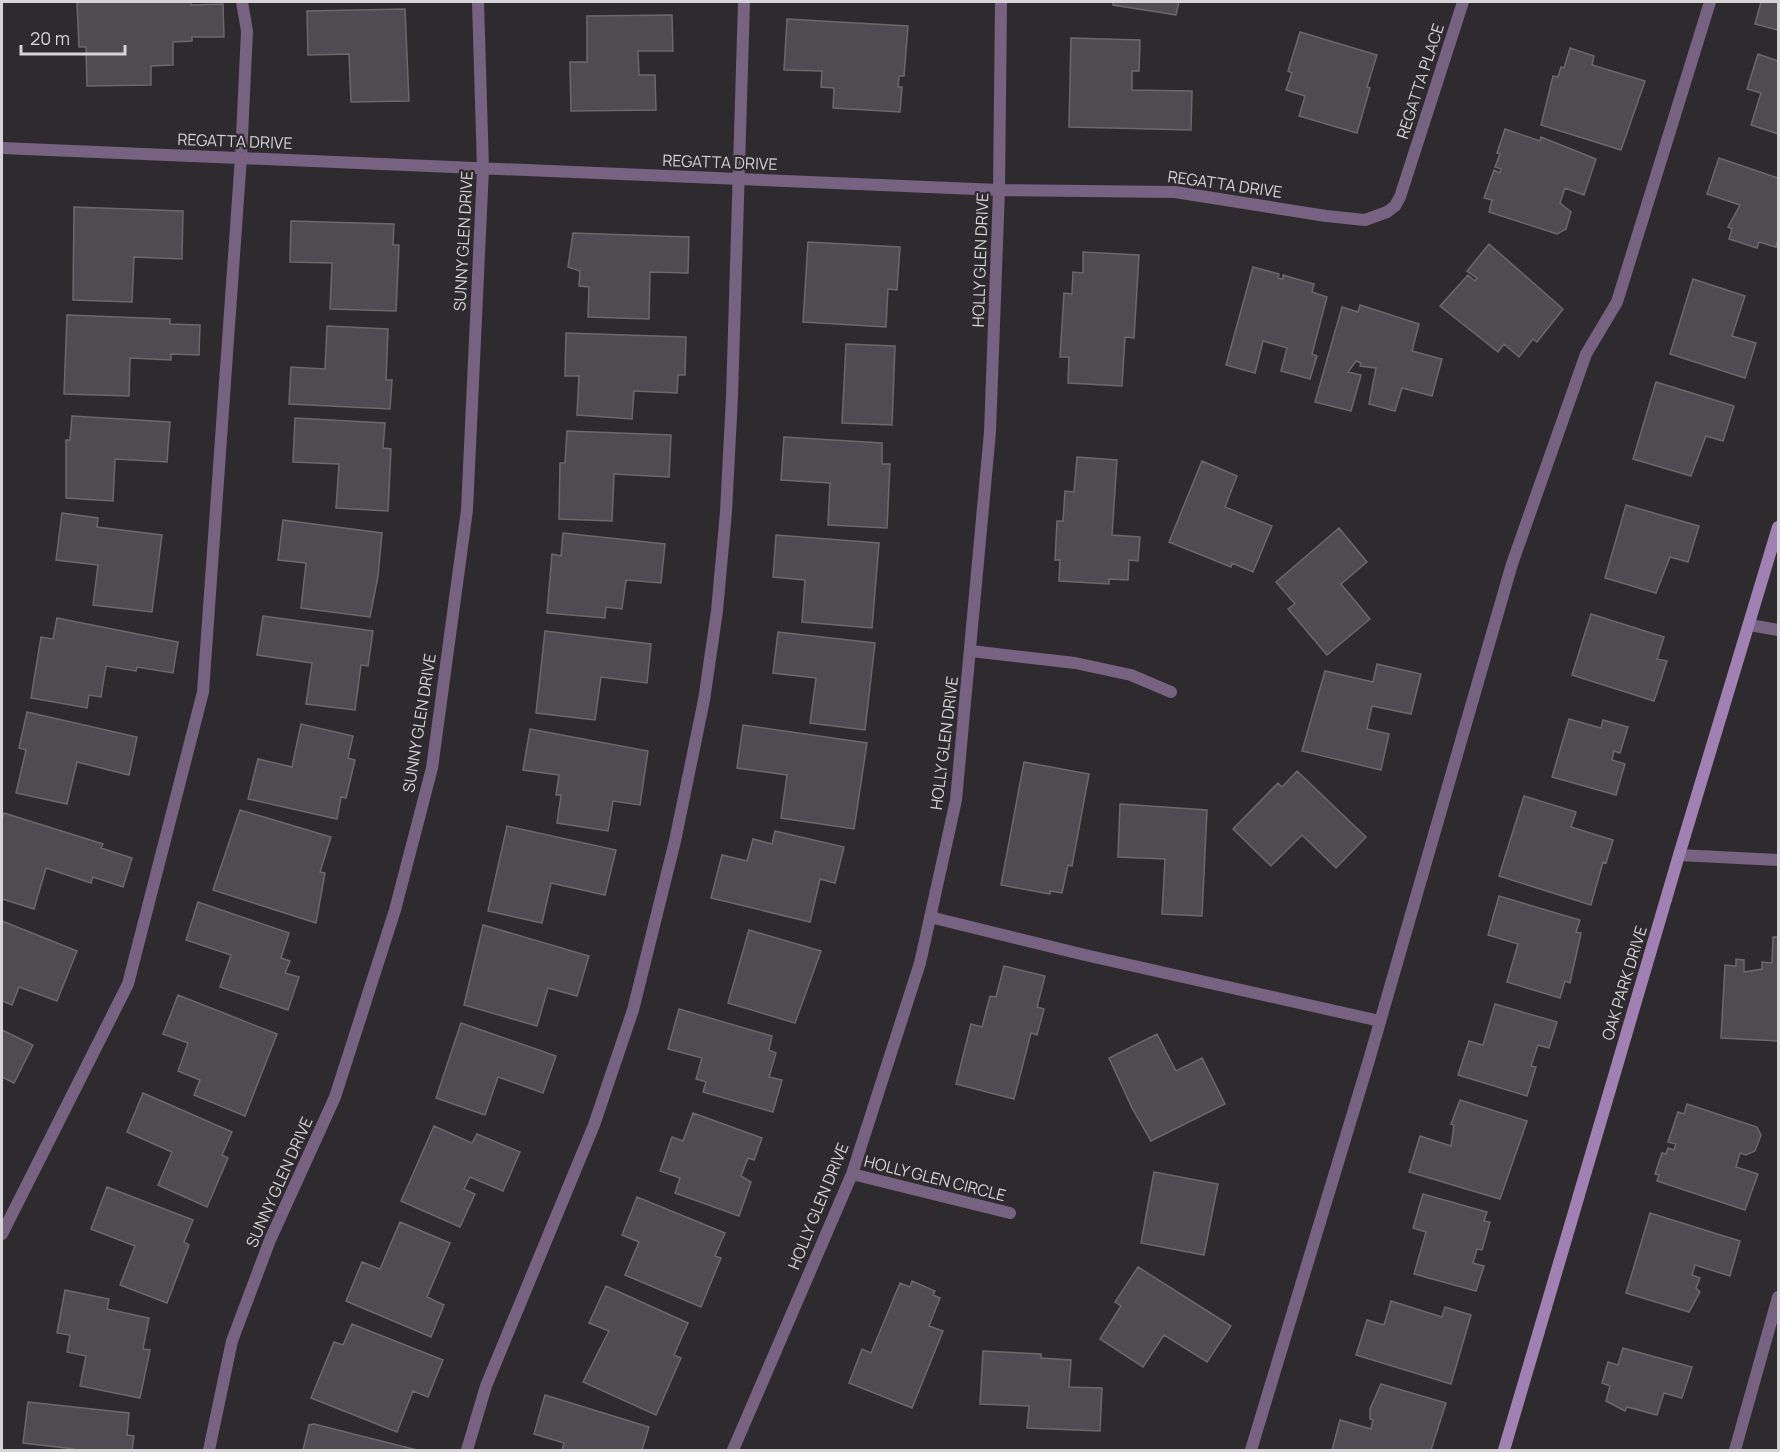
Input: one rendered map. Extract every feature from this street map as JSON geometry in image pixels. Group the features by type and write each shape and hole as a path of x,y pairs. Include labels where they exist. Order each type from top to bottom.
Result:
{"street":[{"path":"2,1234 128,984 203,692 241,157 247,31 242,2"},
{"name":"SUNNY GLEN DRIVE","path":"209,1450 232,1341 270,1240 335,1097 395,910 432,768 467,510 483,169 478,2"},
{"path":"467,1450 486,1386 597,1115 633,1010 675,841 704,700 717,611 730,443 744,2"},
{"name":"HOLLY GLEN DRIVE","path":"733,1450 852,1174 920,963 956,800 990,432 999,190 1001,2"},
{"name":"REGATTA PLACE","path":"1409,171 1463,2"},
{"path":"1251,1450 1380,1021 1512,564 1586,354 1617,302 1710,2"},
{"name":"REGATTA DRIVE","path":"2,148 999,190 1175,192 1365,220 1387,212 1395,206 1409,171"},
{"name":"OAK PARK DRIVE","path":"1504,1450 1679,855 1779,526"},
{"path":"1750,625 1779,630"},
{"path":"970,651 1075,663 1131,675 1171,692"},
{"path":"1679,855 1779,860"},
{"path":"930,917 1085,955 1380,1021"},
{"name":"HOLLY GLEN CIRCLE","path":"852,1174 1010,1213"},
{"path":"1735,1450 1779,1297"}],"building":[{"path":"77,2 223,4 224,37 192,37 192,41 173,42 173,65 151,66 151,85 87,86 86,47 79,47"},
{"path":"1113,2 1179,2 1176,15 1113,5"},
{"path":"1761,2 1778,2 1778,30 1755,24"},
{"path":"405,9 409,101 351,102 349,54 308,55 307,11"},
{"path":"672,15 673,51 638,51 639,75 655,75 656,110 571,111 570,62 587,62 587,16"},
{"path":"787,19 908,26 904,76 899,76 898,87 902,87 900,112 833,108 834,88 821,87 822,71 784,70"},
{"path":"1300,32 1377,55 1357,133 1299,116 1305,96 1286,90 1292,73 1288,71"},
{"path":"1071,38 1140,40 1139,71 1132,71 1132,90 1192,91 1191,130 1069,127"},
{"path":"1570,48 1594,56 1592,65 1645,81 1621,150 1541,125 1553,76 1558,77 1561,67 1564,68"},
{"path":"1758,54 1778,61 1778,134 1751,125 1761,93 1747,89"},
{"path":"1505,129 1540,141 1541,137 1596,159 1584,195 1565,188 1560,203 1571,212 1566,229 1557,234 1489,212 1492,200 1484,198 1494,170 1500,173 1501,169 1495,167"},
{"path":"1719,158 1778,178 1776,247 1759,242 1757,248 1729,239 1732,229 1728,227 1740,205 1707,194"},
{"path":"74,207 183,211 182,259 134,257 132,302 73,300"},
{"path":"291,221 394,224 393,245 399,245 396,311 330,309 332,263 290,262"},
{"path":"573,233 689,237 688,273 650,272 649,319 588,317 589,287 579,286 580,271 568,267"},
{"path":"808,242 900,247 897,290 888,289 886,327 803,322"},
{"path":"1489,244 1563,309 1537,342 1533,339 1519,357 1504,344 1498,352 1440,306 1468,275 1475,281 1477,278 1467,271"},
{"path":"1083,252 1139,255 1134,338 1125,337 1122,386 1068,383 1069,357 1060,357 1064,293 1072,294 1073,272 1083,273"},
{"path":"1253,267 1279,274 1278,278 1283,279 1283,275 1314,284 1312,292 1327,297 1312,354 1317,356 1310,379 1281,371 1287,348 1263,341 1255,373 1226,365"},
{"path":"1693,279 1745,296 1732,336 1756,343 1745,378 1670,354"},
{"path":"1360,305 1419,324 1412,351 1442,359 1432,396 1402,388 1395,411 1369,404 1376,368 1360,366 1361,363 1356,361 1348,372 1361,375 1351,411 1315,402 1342,307 1358,312"},
{"path":"67,315 170,319 170,324 200,325 199,355 171,354 171,360 130,358 129,396 64,394"},
{"path":"327,326 388,329 386,380 392,380 390,409 289,404 291,367 325,369"},
{"path":"566,333 686,337 685,375 678,375 677,393 634,391 632,419 577,415 579,376 565,376"},
{"path":"846,344 895,346 892,425 842,423"},
{"path":"1656,382 1734,406 1723,441 1706,436 1691,476 1633,459"},
{"path":"72,416 170,422 167,462 115,459 113,501 66,498 66,440 70,440"},
{"path":"295,418 385,423 383,448 391,449 388,511 336,508 339,464 293,462"},
{"path":"567,431 671,435 669,477 614,474 612,521 559,519 560,463 565,463"},
{"path":"784,437 882,443 882,464 890,464 887,528 828,525 830,483 781,480"},
{"path":"1077,457 1117,460 1112,535 1140,537 1138,561 1129,560 1128,580 1109,579 1109,584 1059,581 1060,560 1055,560 1057,521 1063,521 1065,491 1074,492"},
{"path":"1202,461 1237,476 1225,507 1272,526 1253,572 1232,563 1231,567 1169,542"},
{"path":"1626,505 1699,526 1688,562 1670,557 1656,593 1605,578"},
{"path":"62,513 98,518 97,527 162,535 152,612 93,605 98,565 56,560"},
{"path":"283,520 382,533 378,576 370,617 301,608 306,563 278,560"},
{"path":"1339,528 1367,562 1341,584 1370,619 1327,655 1288,609 1295,604 1276,582"},
{"path":"563,533 665,544 661,583 626,580 622,609 606,607 605,618 547,613 552,554 561,556"},
{"path":"776,535 879,543 872,628 802,622 805,580 773,577"},
{"path":"1591,614 1664,637 1657,659 1667,661 1654,701 1572,675"},
{"path":"263,616 373,631 368,666 361,665 355,710 306,704 312,663 257,655"},
{"path":"57,618 178,642 173,673 137,667 136,671 106,666 101,697 89,695 87,708 31,698 41,637 53,639"},
{"path":"545,631 651,644 647,683 601,677 595,720 536,713"},
{"path":"778,632 875,643 865,730 810,723 816,678 773,673"},
{"path":"1377,664 1421,674 1411,714 1372,706 1367,729 1389,734 1381,770 1302,751 1325,671 1373,682"},
{"path":"27,712 137,737 129,775 77,762 67,804 16,793 26,750 19,748"},
{"path":"1569,719 1601,728 1603,720 1628,727 1620,753 1614,751 1612,760 1625,764 1616,795 1552,777"},
{"path":"301,724 353,736 348,758 355,760 346,798 341,797 337,819 248,799 258,759 292,767"},
{"path":"743,725 867,743 854,829 781,818 787,775 737,768"},
{"path":"530,729 648,751 640,805 613,801 608,831 557,823 561,795 556,795 559,775 523,770"},
{"path":"1024,762 1089,774 1072,866 1068,865 1062,893 1050,891 1050,894 1001,885"},
{"path":"1297,771 1366,837 1336,868 1302,835 1271,866 1233,829 1278,783 1282,787"},
{"path":"1524,796 1576,812 1571,827 1613,840 1606,863 1603,862 1591,905 1499,876"},
{"path":"1120,804 1207,810 1202,916 1162,914 1165,859 1118,857"},
{"path":"240,810 331,837 320,872 325,873 316,923 213,890"},
{"path":"4,813 103,844 101,848 132,858 123,887 93,877 91,883 46,868 34,909 2,899 2,820"},
{"path":"507,826 616,850 605,895 551,883 542,923 488,911"},
{"path":"775,831 844,847 835,883 820,879 810,922 711,898 722,855 747,861 753,839 772,844"},
{"path":"1499,896 1580,920 1576,932 1581,933 1570,983 1565,981 1560,998 1507,982 1518,944 1488,935"},
{"path":"198,902 289,933 281,958 290,961 285,973 299,977 288,1010 220,987 231,955 186,940"},
{"path":"2,921 77,951 57,1001 19,987 12,1005 2,1001"},
{"path":"483,925 589,956 577,996 548,988 537,1026 464,1005"},
{"path":"749,930 821,951 795,1023 728,1003"},
{"path":"1773,937 1778,937 1778,1041 1721,1038 1725,965 1736,966 1736,959 1744,960 1744,972 1762,969 1762,962 1772,963"},
{"path":"1004,966 1045,976 1037,1007 1044,1009 1037,1035 1031,1033 1014,1099 956,1084 971,1024 982,1027 990,996 996,997"},
{"path":"178,995 277,1034 245,1116 194,1095 200,1080 178,1071 188,1043 163,1034"},
{"path":"1495,1004 1557,1022 1549,1048 1538,1045 1531,1066 1536,1067 1527,1096 1458,1075 1469,1041 1483,1045"},
{"path":"679,1009 772,1036 769,1050 776,1053 769,1077 782,1080 773,1112 703,1092 706,1082 696,1079 702,1058 668,1049"},
{"path":"461,1023 556,1056 543,1093 498,1077 485,1115 436,1098"},
{"path":"2,1030 33,1045 14,1083 2,1077"},
{"path":"1157,1034 1176,1071 1202,1058 1225,1104 1151,1141 1132,1108 1109,1058"},
{"path":"143,1093 232,1132 222,1155 228,1158 207,1207 158,1185 172,1152 127,1132"},
{"path":"1460,1100 1527,1121 1500,1199 1409,1172 1420,1136 1451,1146 1454,1125 1451,1124"},
{"path":"1687,1104 1757,1127 1761,1135 1755,1151 1746,1155 1740,1153 1736,1167 1758,1174 1745,1210 1657,1181 1659,1175 1655,1174 1662,1153 1666,1154 1668,1148 1674,1150 1676,1144 1668,1142 1678,1112 1684,1114"},
{"path":"693,1113 762,1138 754,1160 748,1158 741,1176 751,1182 739,1216 675,1193 680,1178 660,1171 672,1137 683,1141"},
{"path":"434,1126 472,1143 477,1134 520,1152 503,1191 470,1177 464,1189 475,1194 460,1227 401,1201"},
{"path":"1154,1172 1218,1184 1204,1255 1141,1243"},
{"path":"107,1187 193,1220 184,1242 189,1245 167,1303 120,1285 135,1246 91,1229"},
{"path":"1423,1194 1487,1212 1484,1221 1490,1222 1482,1250 1477,1249 1473,1263 1484,1266 1476,1291 1414,1274 1426,1232 1413,1228"},
{"path":"637,1197 725,1233 715,1256 721,1258 701,1307 625,1275 639,1242 622,1235"},
{"path":"1650,1213 1740,1241 1730,1276 1695,1265 1692,1275 1700,1278 1696,1288 1700,1292 1689,1312 1626,1293"},
{"path":"400,1222 450,1243 427,1297 444,1305 431,1337 346,1301 362,1262 380,1269"},
{"path":"1138,1267 1231,1326 1207,1362 1164,1335 1143,1367 1100,1339 1121,1306 1115,1302"},
{"path":"912,1281 935,1291 933,1295 940,1298 929,1326 943,1331 912,1408 849,1383 862,1349 871,1353 900,1283 910,1287"},
{"path":"606,1286 688,1323 674,1355 681,1358 656,1415 583,1382 609,1331 589,1323"},
{"path":"65,1290 109,1299 107,1309 149,1318 143,1349 150,1350 140,1398 80,1386 86,1356 67,1352 70,1335 57,1333"},
{"path":"1391,1301 1442,1317 1445,1307 1471,1315 1451,1384 1356,1355 1367,1320 1384,1325"},
{"path":"352,1324 443,1360 428,1397 413,1391 397,1432 311,1398 334,1342 343,1345"},
{"path":"1623,1348 1692,1367 1682,1398 1664,1393 1657,1415 1627,1407 1625,1411 1606,1401 1610,1386 1602,1383 1608,1362 1618,1365"},
{"path":"983,1351 1041,1354 1041,1358 1071,1360 1069,1387 1102,1388 1100,1431 1027,1428 1029,1406 980,1404"},
{"path":"1381,1384 1446,1403 1431,1450 1332,1450 1340,1420 1371,1429 1373,1420 1370,1419 1370,1409"},
{"path":"545,1395 649,1427 642,1450 562,1450 564,1443 534,1434"},
{"path":"28,1402 129,1413 127,1435 134,1436 132,1450 74,1450 23,1443"},
{"path":"314,1424 417,1450 303,1450 309,1425"}]}
